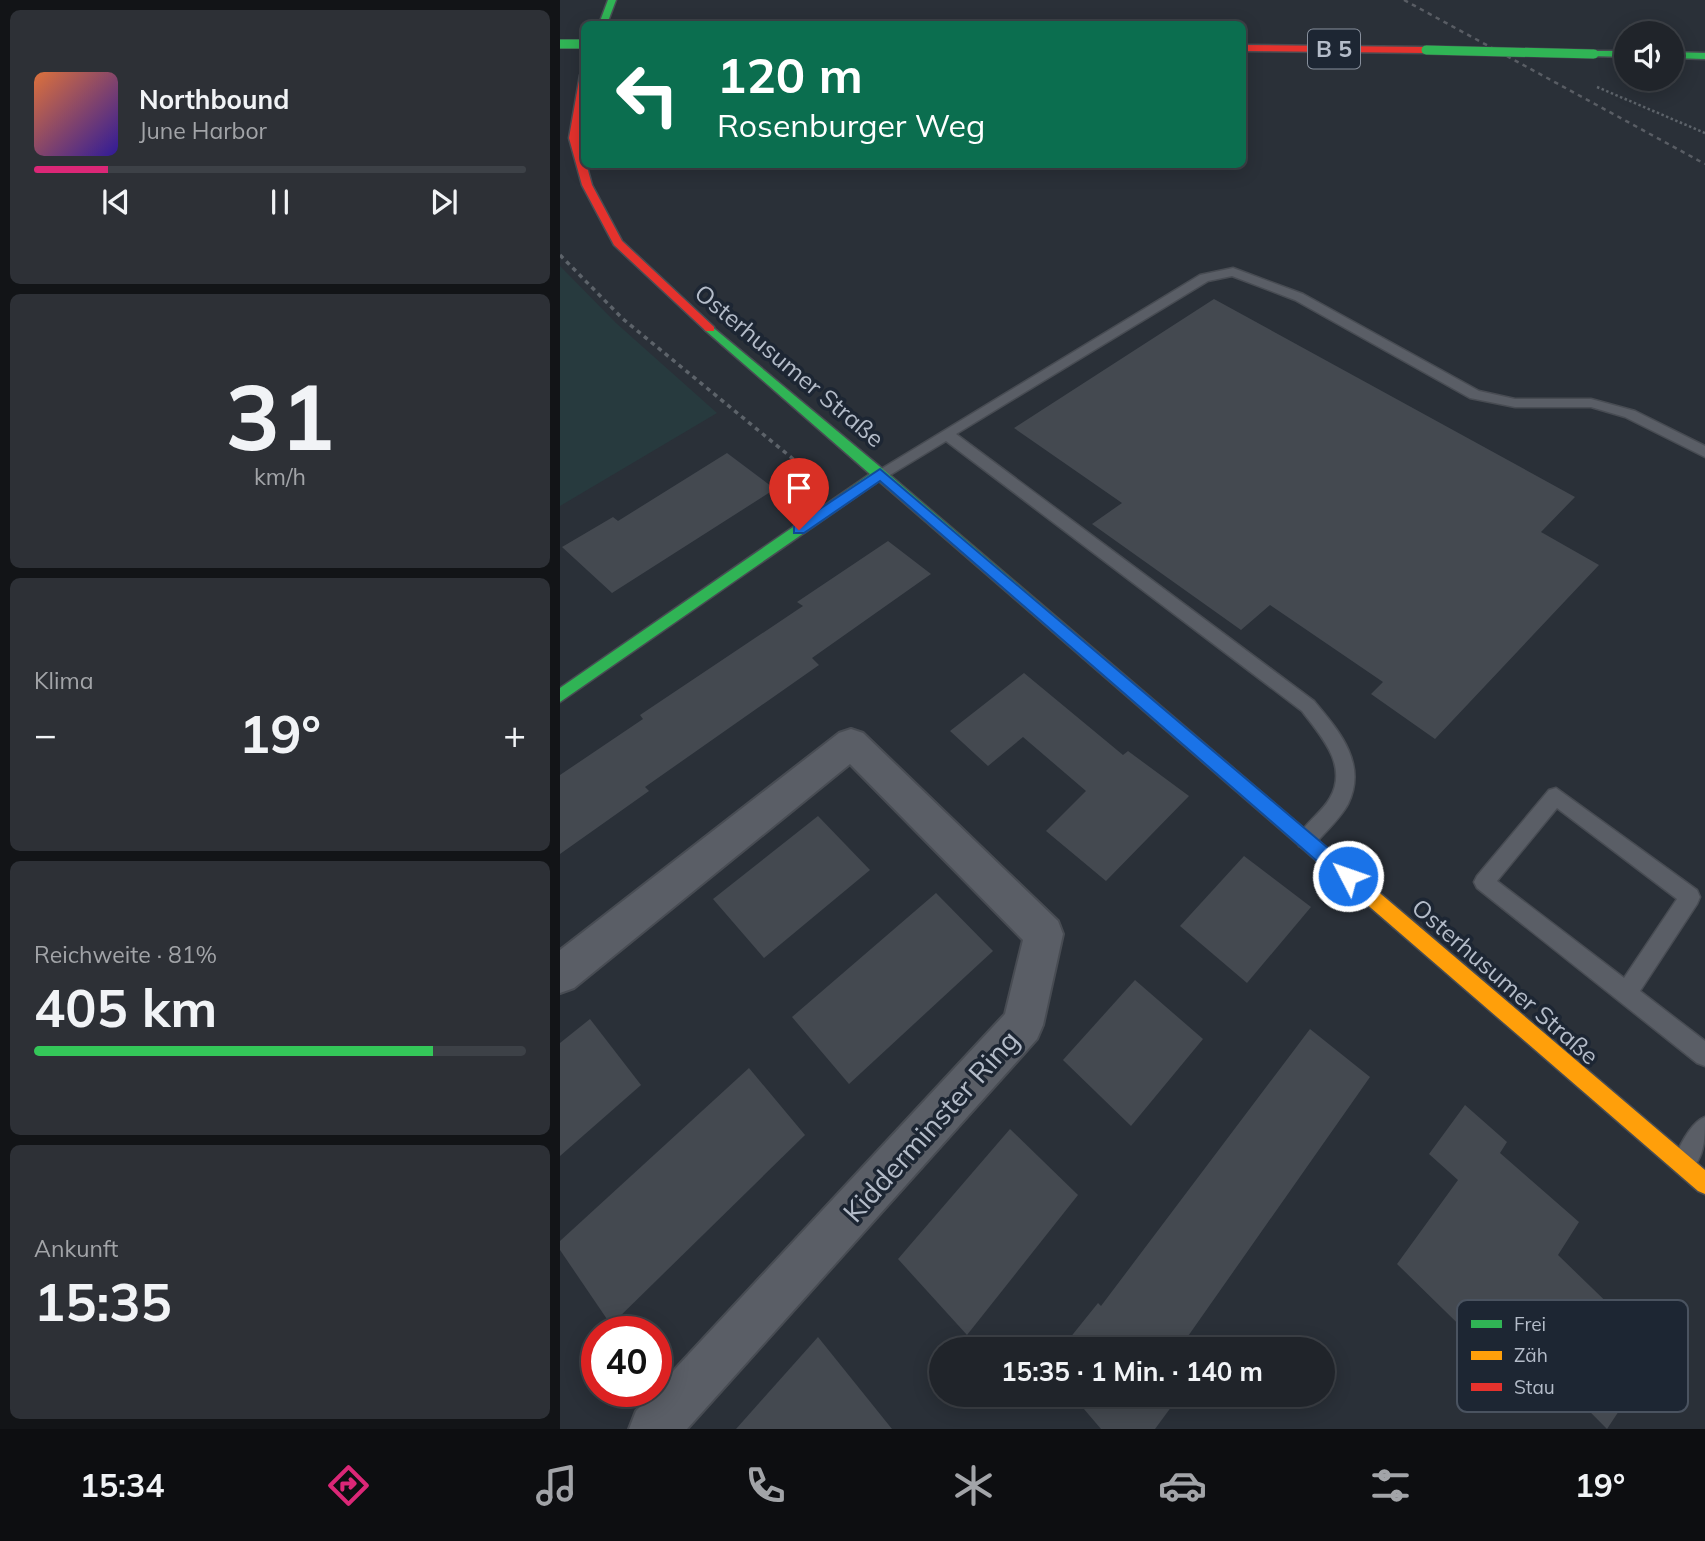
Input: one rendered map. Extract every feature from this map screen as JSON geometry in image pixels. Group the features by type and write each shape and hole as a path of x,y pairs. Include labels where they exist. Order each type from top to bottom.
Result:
{"main road":[{"path":"604,21 612,0"},
{"path":"560,44 581,44"},
{"name":"B 5","path":"1246,48 1614,54"},
{"path":"1684,55 1705,56"},
{"name":"Osterhusumer Straße","path":"581,94 574,138 581,163"},
{"name":"Osterhusumer Straße","path":"582,168 587,185 618,243 674,298 1705,1184"},
{"path":"560,696 880,474"}],"street":[{"name":"Kidderminster Ring","path":"560,974 851,743 1044,934 1023,1025 654,1429"}],"lane":[{"path":"880,474 1204,278 1233,272 1299,297 1475,394 1515,403 1591,403 1630,414 1705,452"},
{"path":"946,434 1308,706 1339,745 1345,772 1340,800 1306,840"},
{"path":"1626,993 1690,897 1556,796 1484,882 1705,1055"},
{"path":"1682,1165 1705,1128"}],"path":[{"path":"560,256 623,319 843,499"}],"green space":[{"path":"560,266 616,323 717,413 560,506"}],"building":[{"path":"1214,299 1575,497 1541,532 1599,565 1435,739 1371,694 1383,682 1270,605 1241,630 1092,524 1122,503 1014,428"},
{"path":"727,453 775,489 612,593 562,547 613,517 618,521"},
{"path":"888,541 931,574 812,658 819,665 645,787 649,791 560,854 560,775 643,719 640,715 803,606 797,602"},
{"path":"1024,673 1123,755 1128,751 1189,796 1106,881 1046,831 1086,791 1023,737 988,766 950,731"},
{"path":"818,816 870,870 764,958 713,899"},
{"path":"1244,856 1311,907 1247,983 1180,926"},
{"path":"936,893 993,951 849,1084 792,1017"},
{"path":"1135,980 1203,1039 1131,1126 1063,1060"},
{"path":"590,1019 641,1085 560,1156 560,1043"},
{"path":"1310,1029 1370,1077 1187,1337 1071,1337 1098,1303 1101,1306"},
{"path":"749,1068 805,1135 620,1316 605,1316 560,1250 560,1241"},
{"path":"1465,1105 1507,1142 1500,1153 1579,1222 1558,1255 1604,1300 1457,1300 1457,1323 1397,1264 1458,1180 1429,1154"},
{"path":"1010,1129 1078,1195 967,1335 898,1259"},
{"path":"818,1337 892,1429 736,1429"},
{"path":"1082,1407 1171,1407 1155,1429 1101,1429"},
{"path":"1590,1412 1618,1412 1607,1429"}],"railway":[{"path":"1404,0 1705,164"}],"traffic: fast":[{"path":"604,21 612,0"},
{"path":"560,44 581,44"},
{"path":"1426,50 1594,54"},
{"path":"1594,54 1614,54"},
{"path":"1684,55 1705,56"},
{"path":"710,329 1369,895"},
{"path":"560,696 880,474"}],"traffic: slow":[{"path":"1369,895 1705,1184"}],"traffic: jam":[{"path":"1246,48 1426,50"},
{"path":"581,94 574,138 581,163"},
{"path":"582,168 587,185 618,243 710,329"}],"route":[{"path":"799,530 880,474 1348,876"}]}
